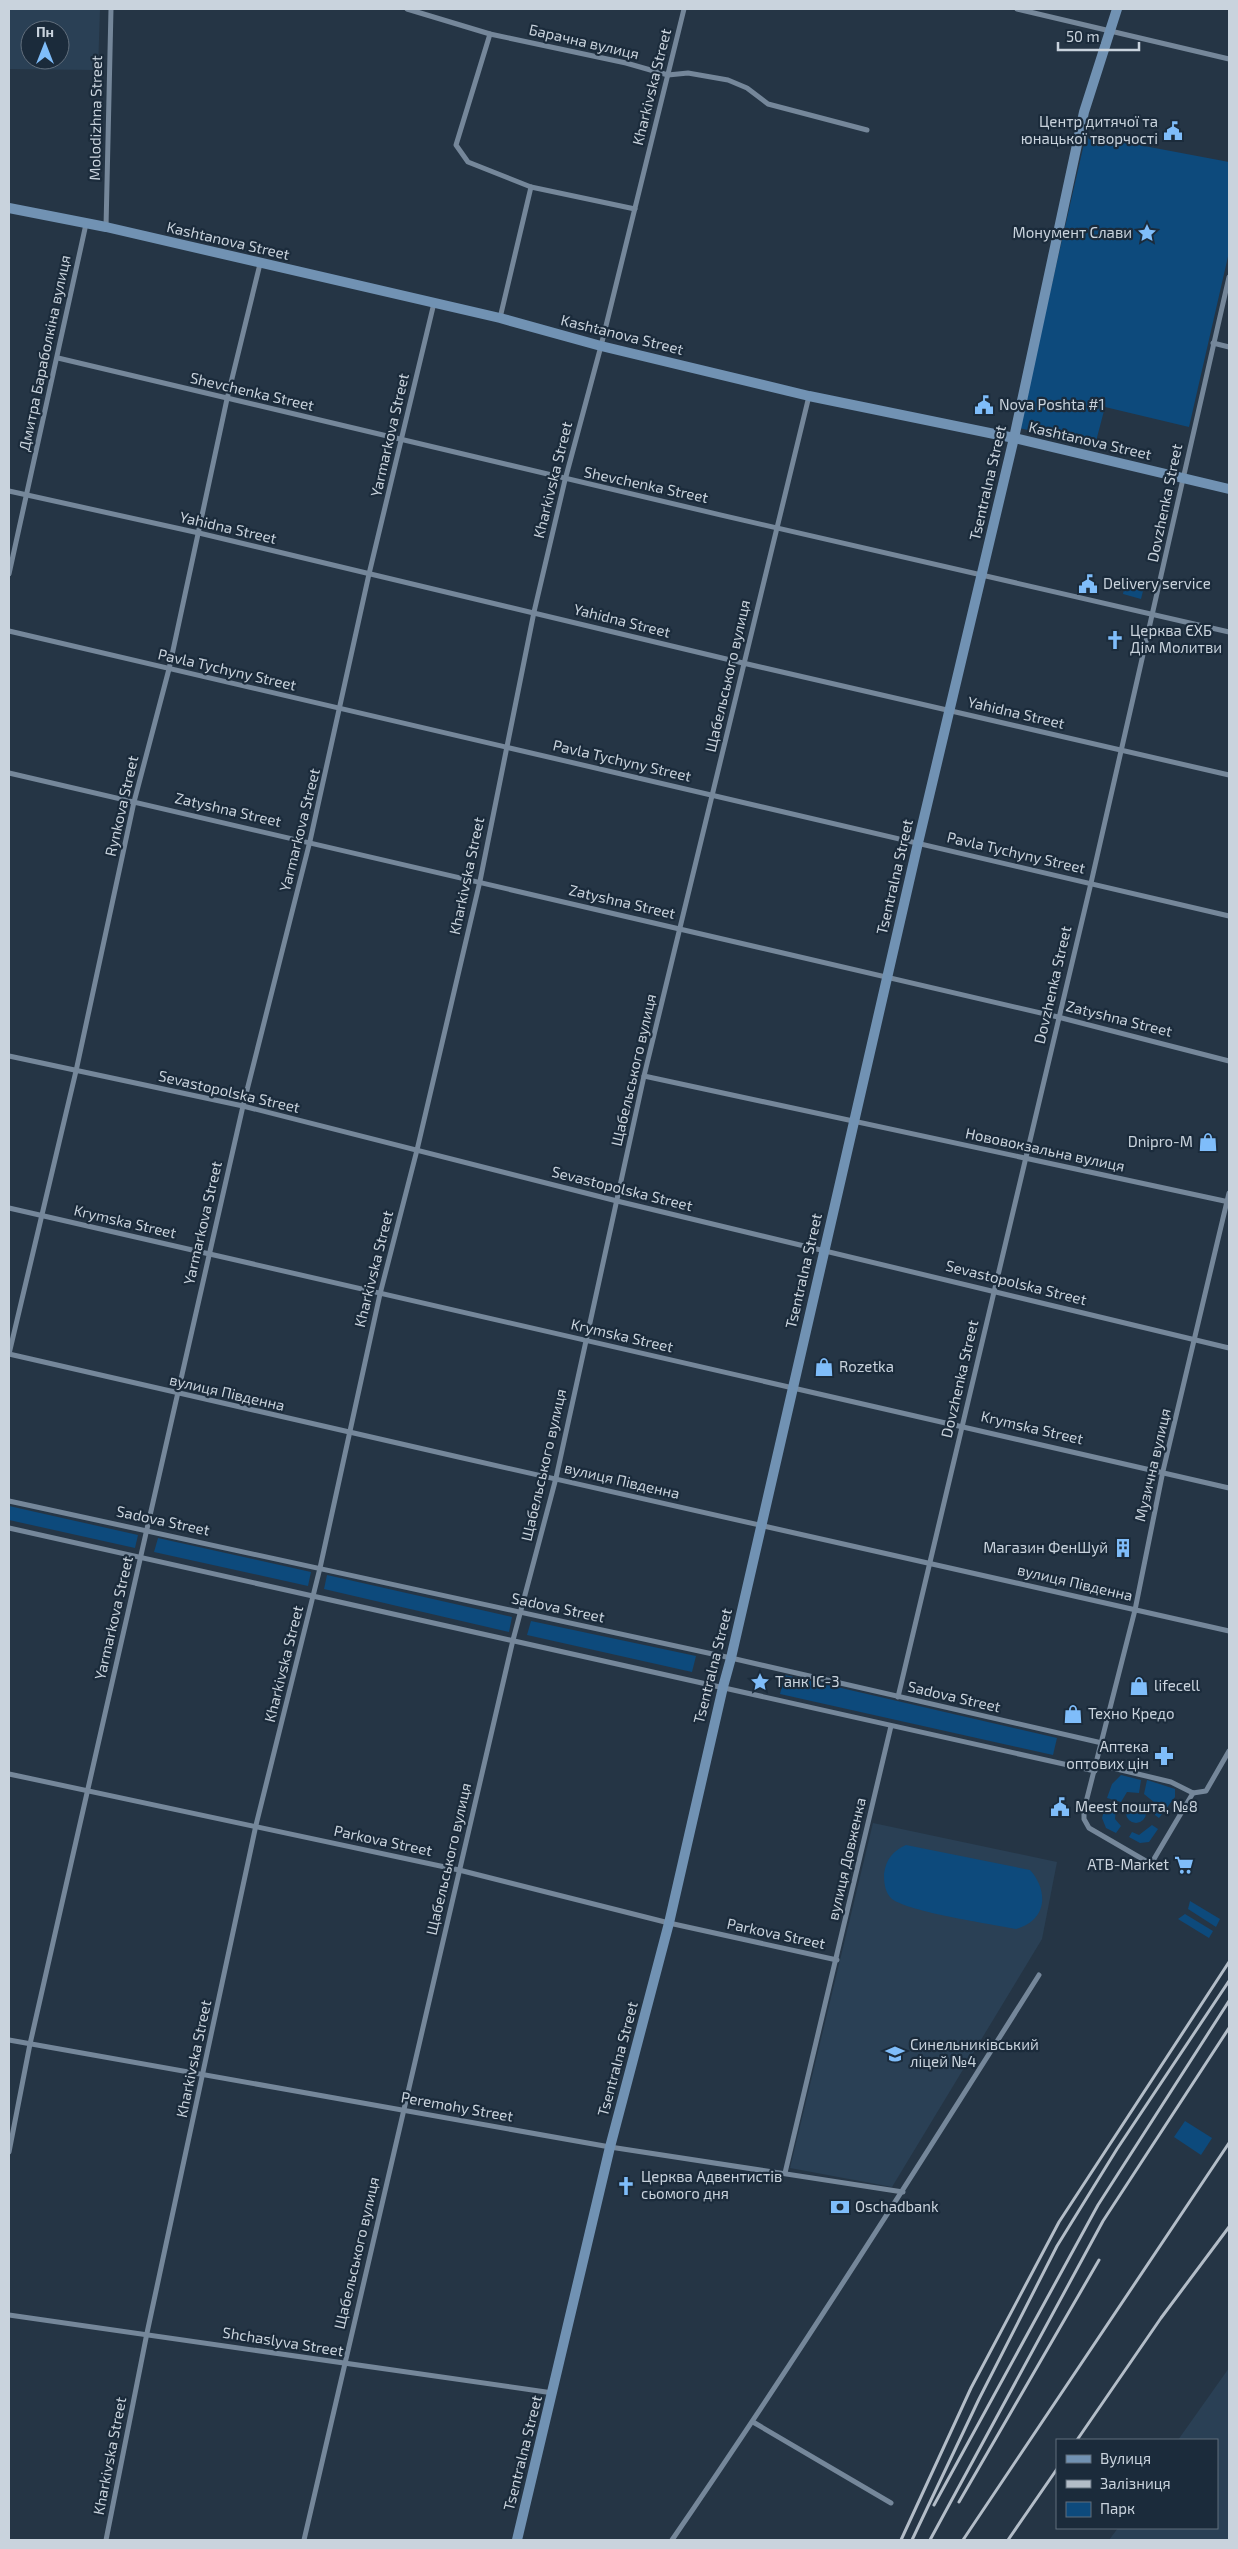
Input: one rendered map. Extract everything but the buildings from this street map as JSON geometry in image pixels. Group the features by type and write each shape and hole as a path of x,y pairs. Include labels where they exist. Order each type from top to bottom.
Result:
{"main road":[{"name":"Tsentralna Street","path":"517,2540 610,2147 669,1924 918,843 1014,438 1084,112 1112,31 1117,9"},
{"name":"Kashtanova Street","path":"9,208 106,228 500,318 601,346 809,396 1014,438 1229,489"}],"street":[{"name":"Molodizhna Street","path":"106,228 111,9"},
{"name":"Барачна вулиця","path":"408,9 490,34 626,63 668,75 688,73 728,80 747,88 768,104 867,130"},
{"name":"Kharkivska Street","path":"106,2540 147,2333 256,1826 314,1594 380,1294 417,1150 480,881 534,612 565,480 601,346 684,9"},
{"path":"1017,9 1229,59"},
{"path":"490,34 456,145 468,162 531,187 635,209"},
{"path":"500,318 531,187"},
{"name":"Дмитра Бараболкіна вулиця","path":"9,574 86,224"},
{"name":"Rynkova Street","path":"9,1354 40,1216 76,1071 134,802 169,669 227,399 260,264"},
{"name":"Dovzhenka Street","path":"898,1697 1153,615 1229,277"},
{"name":"Yarmarkova Street","path":"9,2152 30,2044 86,1791 242,1106 310,842 341,709 369,574 434,303"},
{"path":"1213,343 1229,347"},
{"name":"Shevchenka Street","path":"58,358 565,480 778,526 982,577 1229,632"},
{"name":"Щабельського вулиця","path":"304,2540 512,1640 556,1478 644,1076 809,396"},
{"name":"Yahidna Street","path":"9,491 199,533 743,663 1229,775"},
{"name":"Pavla Tychyny Street","path":"9,631 1229,916"},
{"name":"Zatyshna Street","path":"9,773 480,881 1058,1017 1229,1061"},
{"name":"Sevastopolska Street","path":"9,1056 242,1106 617,1201 994,1290 1229,1348"},
{"name":"Нововокзальна вулиця","path":"644,1076 1228,1202"},
{"name":"Музична вулиця","path":"1193,1793 1151,1864 1089,1828 1084,1819 1084,1810 1135,1610 1163,1471 1229,1193"},
{"name":"Krymska Street","path":"9,1208 585,1341 1163,1471 1229,1488"},
{"name":"вулиця Південна","path":"9,1354 348,1434 556,1478 760,1527 930,1562 1229,1631"},
{"name":"Sadova Street","path":"9,1501 731,1658 1102,1743"},
{"path":"9,1528 314,1594 1095,1771"},
{"name":"вулиця Довженка","path":"785,2173 891,1726"},
{"path":"1096,1764 1171,1782 1193,1793 1206,1791 1229,1751"},
{"name":"Parkova Street","path":"9,1774 459,1870 669,1924 837,1960"},
{"path":"672,2540 753,2422 902,2192 1039,1975"},
{"name":"Peremohy Street","path":"9,2040 204,2073 610,2147 902,2192"},
{"name":"Shchaslyva Street","path":"9,2315 147,2333 553,2394"},
{"path":"753,2422 891,2503"}],"shaded area":[{"path":"9,9 100,9 98,70 70,70 70,20 20,20 20,69 9,69"},
{"name":"Синельниківський ліцей №4","path":"873,1823 1057,1862 1042,1939 892,2187 790,2168"},
{"path":"1229,2368 1229,2540 1109,2540 1117,2529 1218,2529 1218,2439 1179,2439"}],"green space":[{"path":"1086,135 1229,162 1229,252 1189,427 1105,407 1095,445 1019,428"},
{"path":"1126,579 1145,583 1141,599 1123,594"},
{"path":"9,1506 138,1535 135,1548 9,1520"},
{"path":"158,1538 311,1572 308,1586 154,1552"},
{"path":"327,1575 512,1617 509,1632 324,1589"},
{"path":"531,1621 696,1656 692,1672 527,1635"},
{"path":"785,1675 1057,1738 1053,1755 780,1694"},
{"path":"1121,1775 1141,1780 1139,1793 1127,1792 1121,1802 1107,1798 1112,1784"},
{"path":"1147,1780 1175,1789 1175,1797 1159,1818 1155,1815 1155,1803 1144,1794"},
{"path":"1136,1803 1143,1806 1146,1813 1143,1820 1136,1823 1129,1820 1126,1813 1129,1806"},
{"path":"1106,1804 1116,1809 1115,1819 1121,1826 1116,1833 1106,1828 1102,1818"},
{"path":"1152,1825 1158,1829 1149,1842 1140,1843 1129,1837 1132,1832 1139,1835"},
{"path":"906,1845 1030,1870 1036,1878 1042,1896 1039,1912 1026,1925 1016,1929 932,1913 901,1904 892,1899 886,1891 884,1874 886,1864 891,1856"},
{"path":"1190,1901 1220,1919 1216,1927 1188,1909"},
{"path":"1185,1914 1213,1931 1209,1938 1178,1919"},
{"path":"1185,2121 1212,2138 1201,2155 1174,2137"}],"railway":[{"path":"901,2540 971,2388 1059,2222 1229,1962"},
{"path":"912,2540 979,2399 1057,2246 1117,2149 1229,1981"},
{"path":"934,2505 1098,2205 1229,2001"},
{"path":"930,2540 1103,2221 1229,2028"},
{"path":"963,2540 1229,2143"},
{"path":"1078,2439 1161,2318 1229,2227"},
{"path":"959,2502 1099,2260"},
{"path":"1008,2540 1056,2470"}],"place":[{"name":"Центр дитячої та юнацької творчості","path":"1173,131"},
{"name":"Монумент Слави","path":"1147,233"},
{"name":"Nova Poshta #1","path":"984,405"},
{"name":"Delivery service","path":"1088,584"},
{"name":"Церква ЄХБ Дім Молитви","path":"1115,640"},
{"name":"Dnipro-M","path":"1208,1142"},
{"name":"Rozetka","path":"824,1367"},
{"name":"Магазин ФенШуй","path":"1123,1548"},
{"name":"Танк ІС-3","path":"760,1682"},
{"name":"lifecell","path":"1139,1686"},
{"name":"Техно Кредо","path":"1073,1714"},
{"name":"Аптека оптових цін","path":"1164,1756"},
{"name":"Meest пошта, №8","path":"1060,1807"},
{"name":"ATB-Market","path":"1184,1865"},
{"name":"Синельниківський ліцей №4","path":"895,2054"},
{"name":"Церква Адвентистів сьомого дня","path":"626,2186"},
{"name":"Oschadbank","path":"840,2207"}]}
